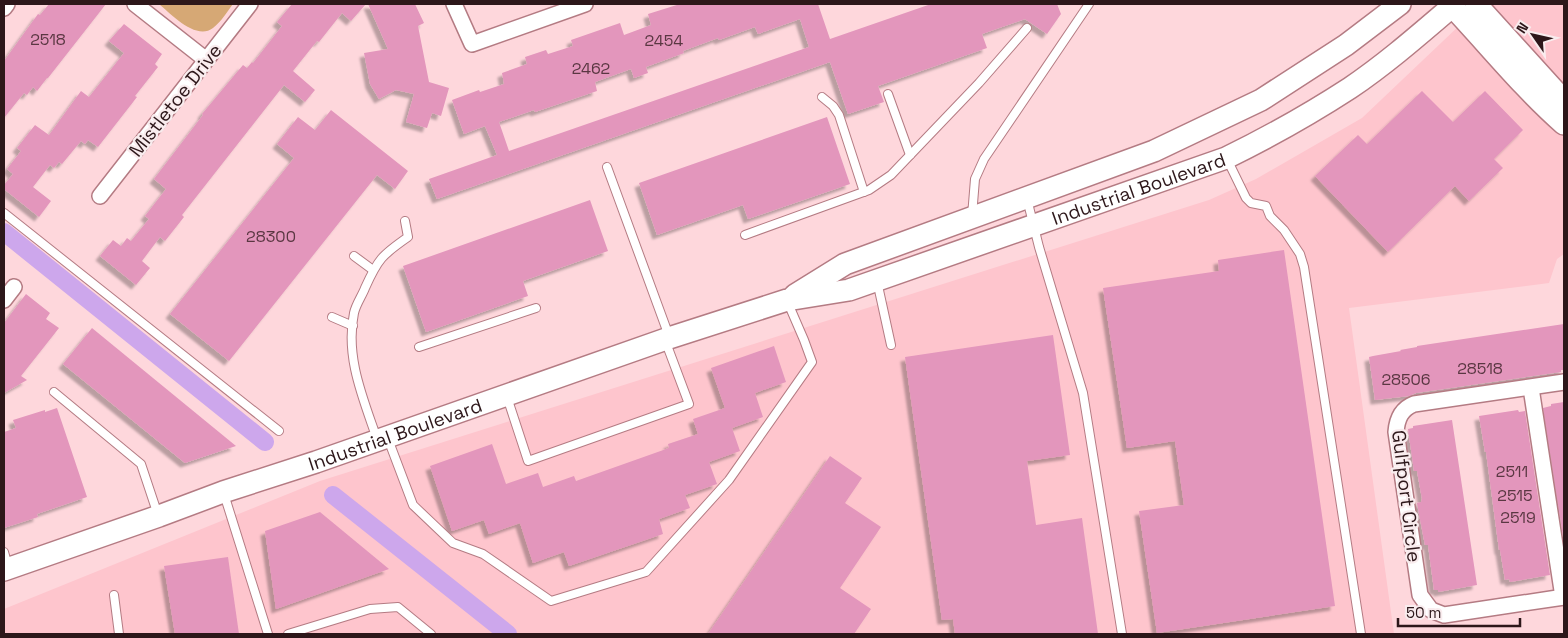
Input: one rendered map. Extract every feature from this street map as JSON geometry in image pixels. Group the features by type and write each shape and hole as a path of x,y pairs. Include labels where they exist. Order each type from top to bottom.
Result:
{"main road":[{"name":"Industrial Boulevard","path":"787,300 845,264 1154,151 1260,100 1346,45 1400,4"},
{"path":"1476,4 1564,101"},
{"name":"Industrial Boulevard","path":"5,563 159,516 223,492 382,439 667,339 787,300 849,290 877,281 1226,158 1280,131 1350,88 1413,40 1452,5"},
{"path":"1452,5 1509,70 1564,124"}],"street":[{"path":"4,8 8,4"},
{"path":"135,4 205,59"},
{"name":"Mistletoe Drive","path":"100,196 205,59 250,4"},
{"path":"454,4 472,44 585,4"},
{"path":"4,300 14,287"},
{"name":"Gulfport Circle","path":"1563,597 1444,615 1431,610 1420,595 1396,432 1399,415 1414,404 1564,382"},
{"path":"1531,388 1563,597"}],"lane":[{"path":"971,218 975,179 984,159 1089,4"},
{"path":"744,235 864,192 891,175 979,83 1027,28"},
{"path":"888,94 910,155"},
{"path":"822,97 833,106 839,115 864,192"},
{"path":"1226,158 1246,198 1250,203 1266,206 1270,216 1284,230 1300,254 1361,634"},
{"path":"506,396 528,461 689,404 607,167"},
{"path":"1027,198 1083,393 1122,634"},
{"path":"4,213 279,431"},
{"path":"406,221 408,237 387,252 373,270 355,311 352,335 354,371 382,439 413,505 453,543 483,554 551,600 594,589 646,572 729,480 812,362 787,300"},
{"path":"354,256 373,270"},
{"path":"877,281 891,345"},
{"path":"419,347 536,308"},
{"path":"332,317 353,326"},
{"path":"54,392 141,464 159,516"},
{"path":"223,492 268,634"},
{"path":"114,595 119,634"},
{"path":"288,634 370,609 398,607 431,634"}],"shaded area":[{"path":"159,4 233,4 213,28 199,31 184,25"},
{"path":"1482,4 1564,4 1564,254 1557,259 1549,283 1349,308 1394,634 4,634 4,609 320,481 1209,200 1256,179 1362,118"}],"building":[{"path":"49,4 106,4 37,91 33,87 27,95 24,93 4,118 4,61 38,14 40,15"},
{"path":"292,4 366,4 351,21 342,13 293,71 315,90 305,102 284,85 182,215 184,217 165,241 160,237 142,261 150,268 136,285 100,256 113,240 121,246 127,238 131,241 149,219 145,216 166,189 154,179 202,114 243,65 247,68 253,63 282,26 277,22"},
{"path":"368,4 415,4 424,23 418,26 429,82 449,88 441,116 432,113 427,128 406,122 414,94 396,90 379,99 370,84 364,53 388,49"},
{"path":"680,4 818,4 830,39 931,4 1057,4 1061,14 1047,34 1025,19 982,34 987,48 878,86 884,102 848,114 830,62 437,199 429,179 497,155 485,126 464,134 452,100 479,90 480,92 504,84 502,73 527,64 525,57 546,50 548,54 573,46 571,40 620,23 624,35 651,25 648,14","holes":["800,19 809,47 509,151 499,122 597,91 595,82 631,69 634,78 648,73 646,67 684,53 683,51 755,27 758,34"]},
{"path":"124,24 162,54 155,64 158,67 98,147 88,140 85,144 81,141 62,164 59,162 54,168 50,165 33,187 51,201 39,217 4,189 4,185 13,174 7,169 21,151 17,148 35,125 49,135 81,91 89,97 124,53 109,41"},
{"path":"1422,91 1453,122 1485,91 1523,130 1494,159 1503,168 1469,201 1455,186 1388,252 1315,176 1358,135 1367,144"},
{"path":"331,110 408,171 395,189 377,175 229,361 170,314 294,158 277,144 298,117 315,130"},
{"path":"827,117 850,184 748,219 743,205 657,235 639,183"},
{"path":"590,200 608,251 523,281 528,296 426,332 403,266"},
{"path":"1284,250 1335,606 1157,633 1139,511 1184,505 1175,441 1127,448 1103,288 1219,271 1218,260"},
{"path":"26,294 50,313 46,319 59,328 21,376 27,380 4,393 4,323"},
{"path":"1564,324 1564,370 1561,370 1561,372 1375,400 1369,357 1417,346"},
{"path":"92,328 236,446 185,463 63,364"},
{"path":"1053,335 1070,455 1027,461 1036,525 1082,518 1098,634 955,634 953,619 942,620 905,357"},
{"path":"774,346 786,382 755,393 763,417 732,428 740,451 709,462 717,484 685,495 690,508 659,519 663,534 569,566 564,552 533,563 520,523 489,534 484,520 452,531 430,466 492,444 506,484 538,473 543,487 574,476 576,481 669,448 668,444 698,434 693,419 725,408 711,368"},
{"path":"1564,402 1564,543 1543,408 1551,406 1551,404"},
{"path":"57,408 87,497 37,514 38,517 4,528 4,432 16,428 13,420"},
{"path":"1518,410 1519,412 1525,411 1550,575 1510,582 1509,579 1505,580 1499,550 1486,452 1479,416"},
{"path":"1452,420 1477,585 1438,592 1438,590 1434,590 1428,545 1425,545 1419,514 1417,503 1421,502 1422,499 1417,471 1414,471 1408,429 1413,428 1413,426"},
{"path":"830,456 862,478 845,503 881,527 840,588 871,609 854,634 708,634"},
{"path":"320,512 389,569 276,609 265,531"},
{"path":"228,557 239,634 175,634 164,566"}],"waterway":[{"path":"4,232 265,442"},
{"path":"333,495 508,634"}]}
